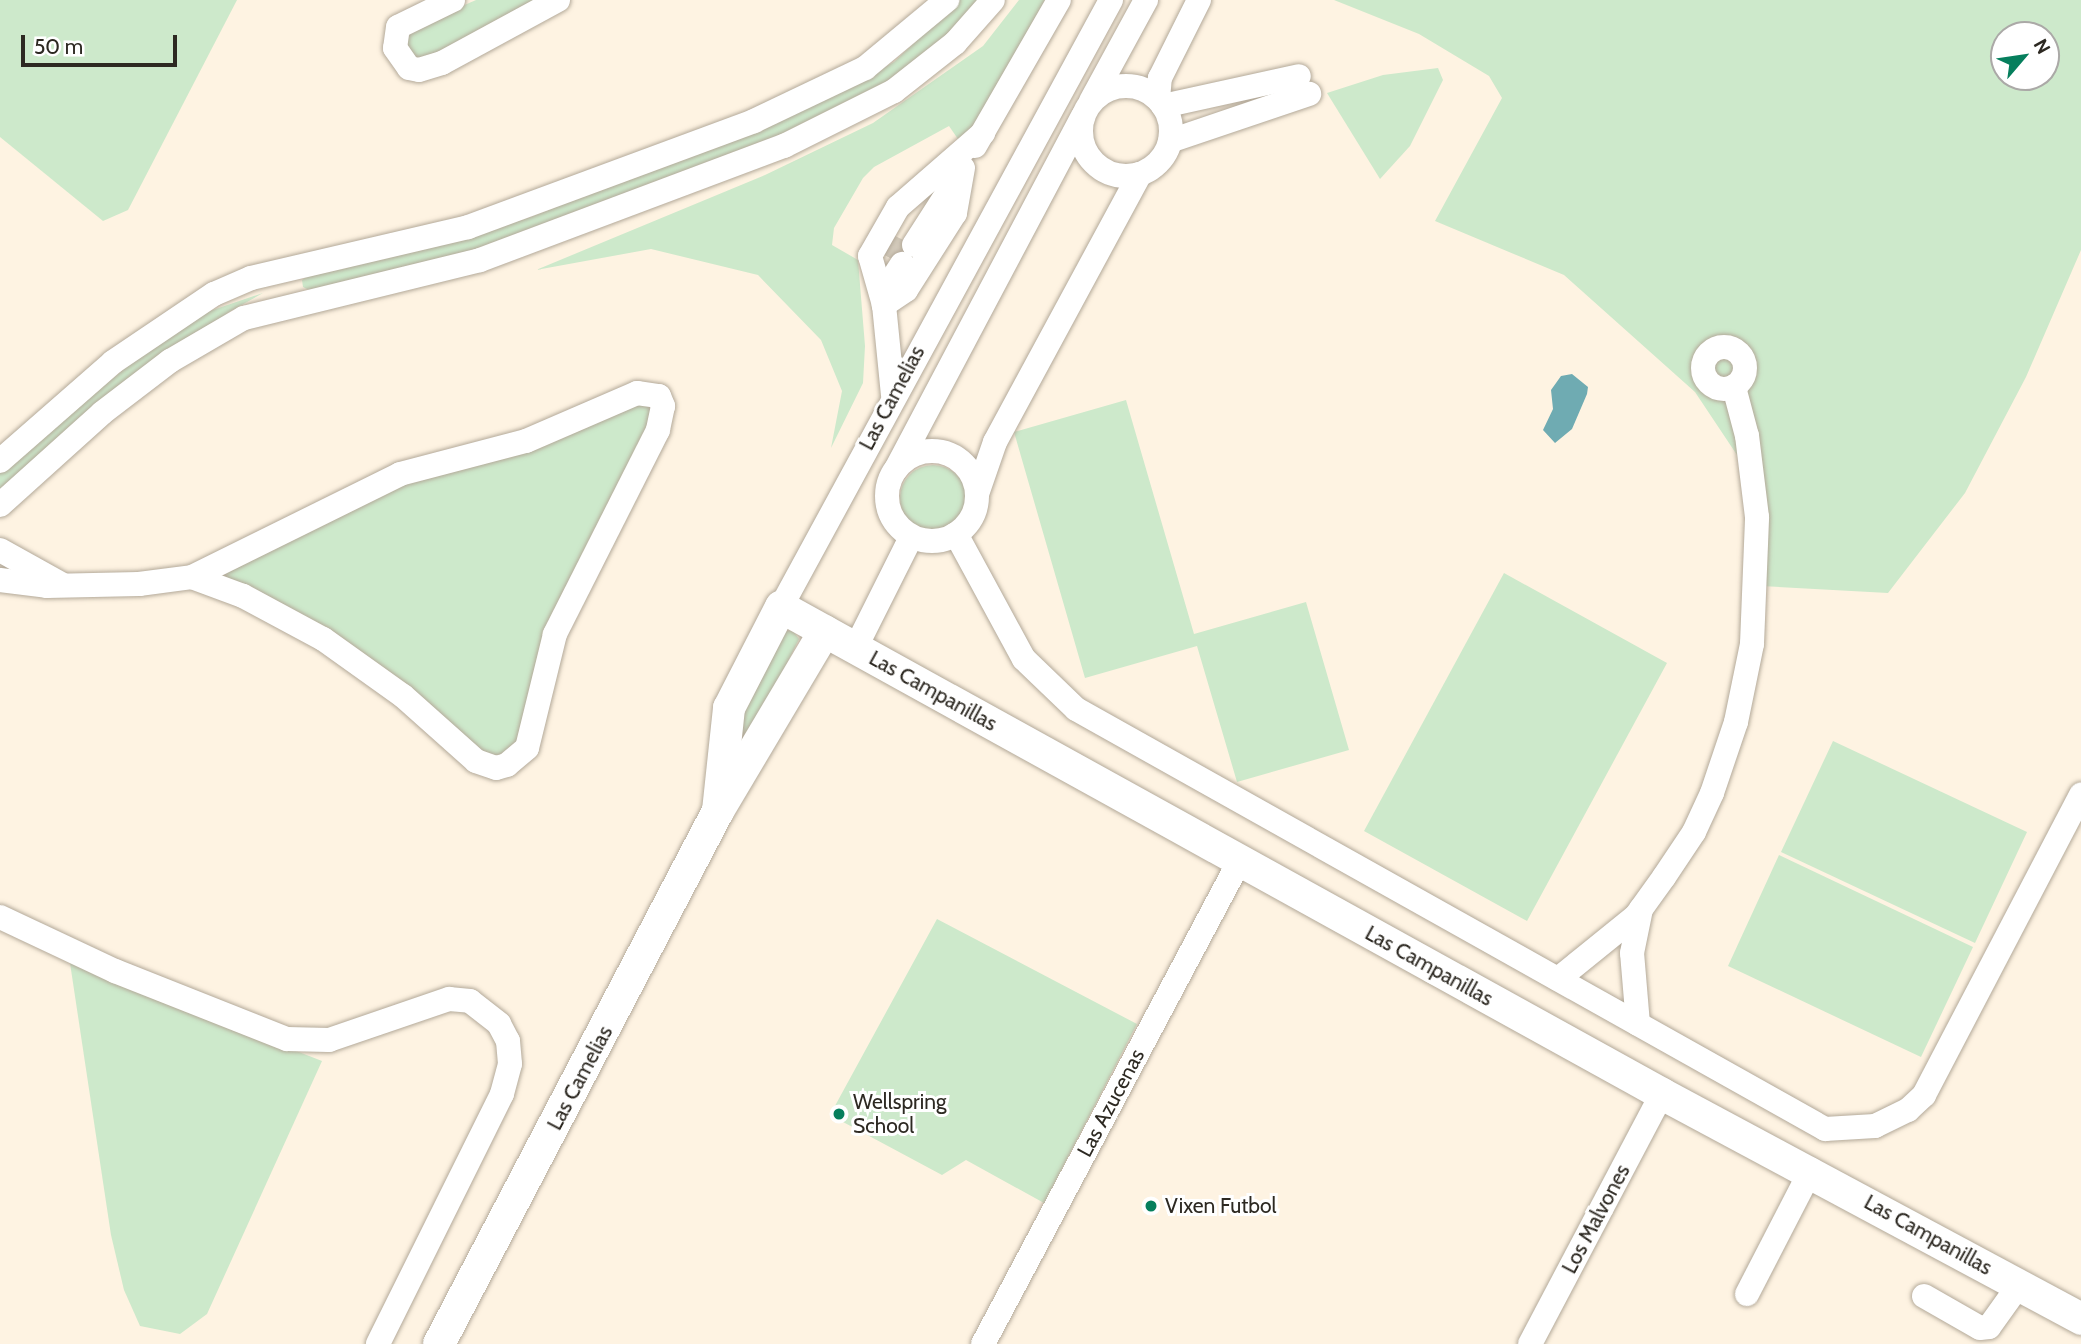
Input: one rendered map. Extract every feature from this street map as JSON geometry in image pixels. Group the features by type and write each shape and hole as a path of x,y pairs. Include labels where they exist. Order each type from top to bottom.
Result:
{"street":[{"path":"453,0 398,27 395,48 410,68 419,71 442,63 558,0"},
{"path":"0,461 154,331 214,294 282,271 468,227 754,121 865,68 947,0"},
{"path":"0,505 102,413 170,361 244,317 291,303 480,260 784,146 894,91 955,43 993,0"},
{"path":"892,395 897,266 963,168 1059,0"},
{"name":"Las Camelias","path":"718,811 729,708 892,395 1111,0"},
{"path":"1140,174 995,442 968,524 942,541 911,537 890,513 889,482 1146,0"},
{"path":"1170,141 1304,85 1161,102 1126,85 1101,93 1087,109 1083,145 1099,167 1126,176 1140,174 1159,161 1170,141 1171,126 1161,102 1160,78 1199,0"},
{"path":"963,168 956,213 906,290 897,266 870,256 898,207 983,133"},
{"path":"282,271 291,303"},
{"path":"1558,979 1641,909 1694,832 1712,793 1736,722 1752,644 1757,517 1747,436 1734,387"},
{"path":"0,580 63,586 139,584 192,576 400,474 526,441 637,393 659,397 663,406 658,430 555,634 527,748 507,765 496,768 476,761 403,696 323,639 243,596 192,576"},
{"path":"896,468 922,452 945,453 965,465 977,494"},
{"path":"956,534 1024,659 1076,709 1810,1123 1840,1130 1892,1119 1924,1095 2081,795"},
{"path":"856,648 911,537"},
{"path":"0,550 63,586"},
{"name":"Las Campanillas","path":"781,607 1661,1094 1811,1170 2081,1319"},
{"name":"Las Camelias","path":"439,1344 718,811 825,631"},
{"name":"Las Azucenas","path":"983,1344 1239,862"},
{"path":"1638,1024 1632,953 1641,909"},
{"path":"0,917 116,971 287,1039 329,1040 449,999 470,1001 499,1024 508,1041 510,1064 502,1094 378,1344"},
{"name":"Los Malvones","path":"1530,1344 1661,1094"},
{"path":"1747,1294 1811,1170"},
{"path":"1924,1296 1980,1328 1989,1327 2019,1285"}],"green space":[{"path":"0,0 237,0 128,210 103,221 0,137"},
{"path":"476,0 543,0 421,63 404,47 410,29"},
{"path":"960,0 982,0 960,28 887,85 770,141 509,241 311,291 303,287 302,280 309,275 443,244 531,217 822,101 894,62"},
{"path":"1019,0 1045,0 970,133 960,142 949,126 874,167 863,178 834,228 832,245 858,260 865,346 863,383 831,448 842,391 821,340 758,275 651,249 536,270 765,175 873,123 983,46"},
{"path":"1334,0 2081,0 2081,250 2026,377 1965,493 1888,593 1762,586 1737,455 1695,392 1564,275 1435,221 1502,98 1489,76 1419,34"},
{"path":"1438,68 1443,80 1410,146 1380,179 1327,93 1383,75"},
{"path":"263,293 229,312 0,489 0,472 146,351 204,313"},
{"path":"637,393 663,406 567,605 532,736 496,768 403,696 192,577 370,486"},
{"path":"1126,400 1194,634 1306,602 1349,750 1237,782 1197,646 1085,678 1014,432"},
{"path":"933,465 946,468 956,475 963,485 966,498 963,511 956,521 946,528 933,531 920,528 910,521 903,511 900,498 903,485 910,475 920,468"},
{"path":"1504,573 1667,663 1527,921 1364,831"},
{"path":"784,631 793,631 799,639 737,764 742,711"},
{"path":"1833,741 2027,832 1975,943 1781,852"},
{"path":"1779,855 1973,947 1921,1057 1728,966"},
{"path":"937,919 1137,1024 1044,1203 966,1160 942,1175 830,1115"},
{"path":"70,963 322,1061 207,1314 180,1334 140,1326 124,1290 111,1235"}],"water":[{"path":"1572,374 1588,387 1587,394 1572,429 1555,443 1543,430 1553,409 1551,390 1561,376"}],"tunnel":[{"path":"892,259 902,239"}],"place":[{"name":"Wellspring School","path":"839,1114"},
{"name":"Vixen Futbol","path":"1151,1206"}]}
